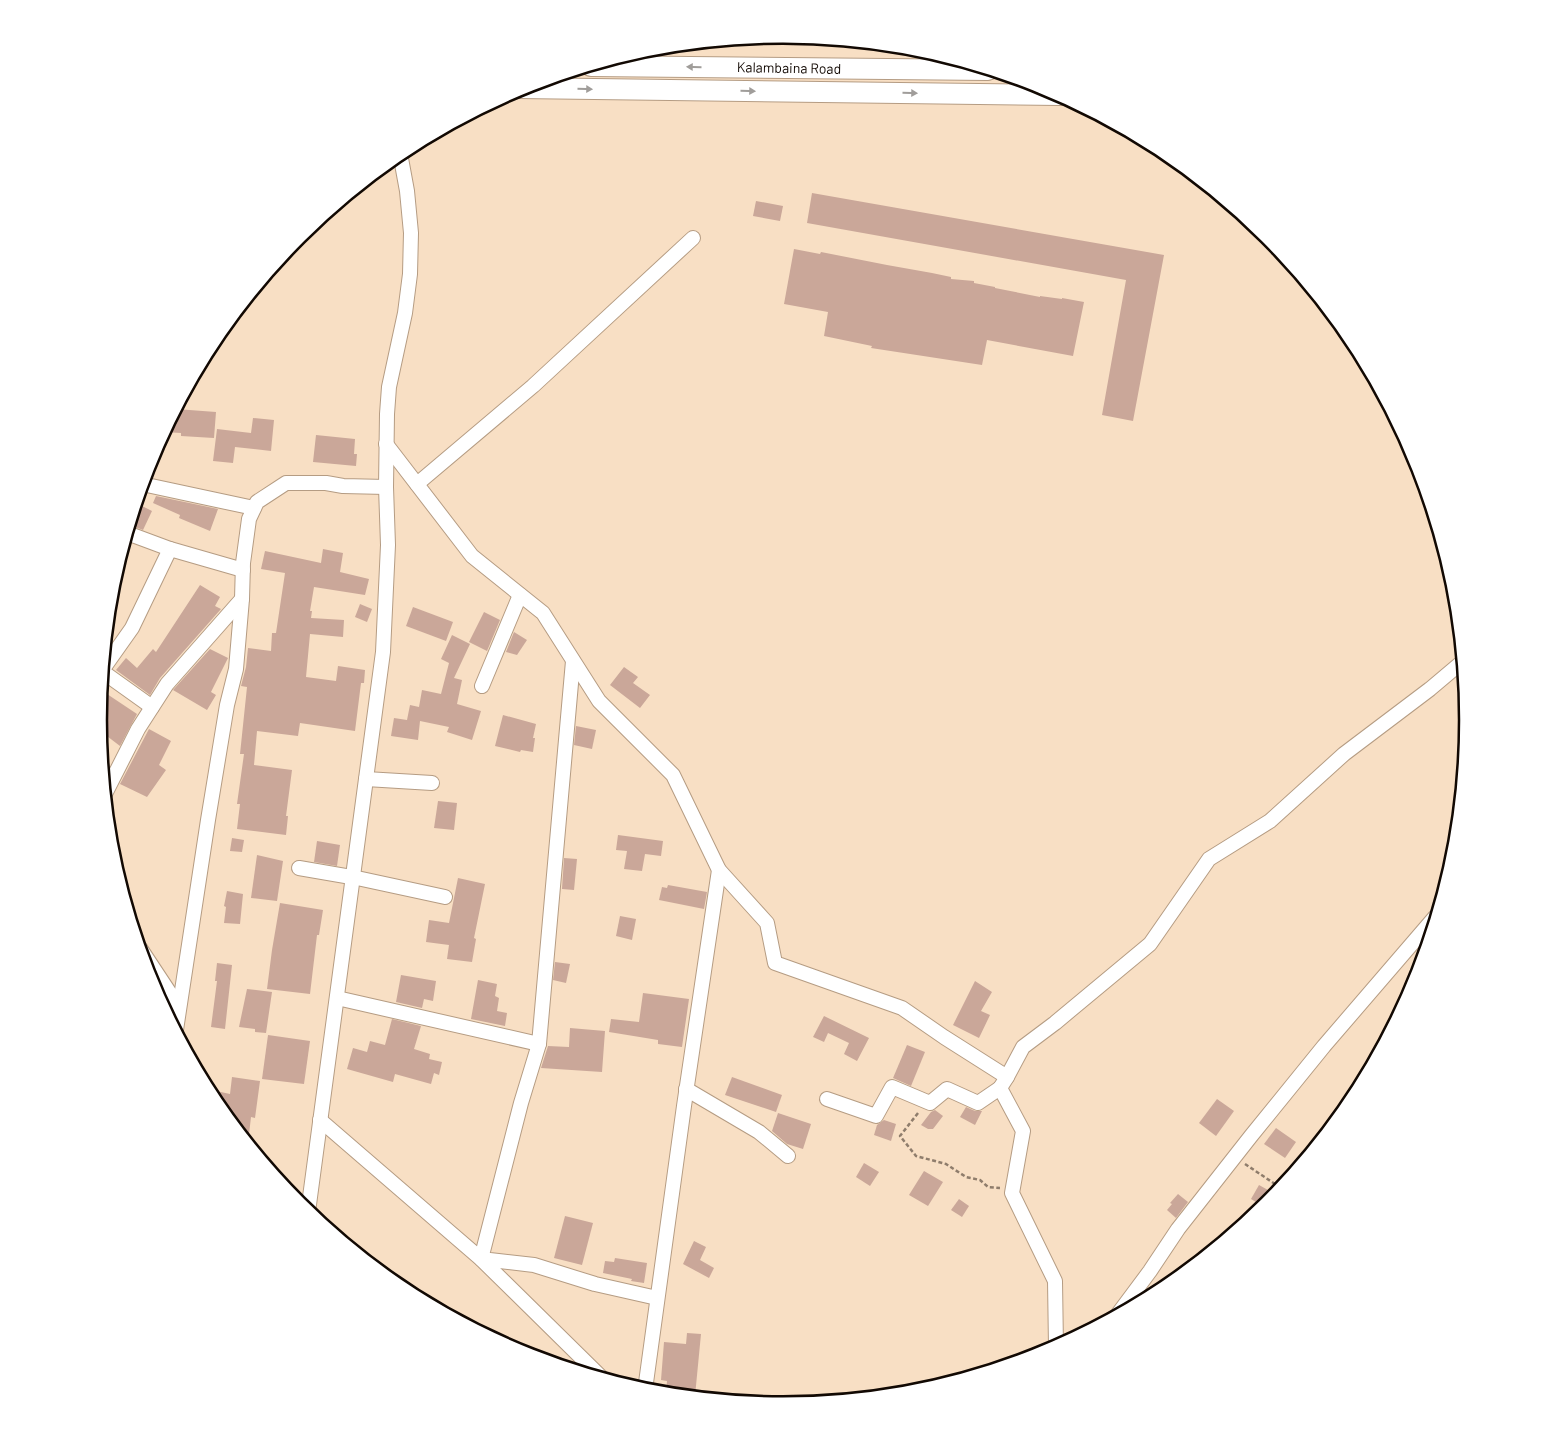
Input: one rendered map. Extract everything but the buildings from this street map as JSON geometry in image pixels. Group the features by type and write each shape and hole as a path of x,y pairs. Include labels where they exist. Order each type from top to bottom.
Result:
{"main road":[{"name":"Kalambaina Road","path":"611,66 967,70"},
{"path":"543,88 1041,95"}],"street":[{"path":"309,1202 383,652 388,544 386,444 389,387 406,313 410,274 411,233 407,191 402,162"},
{"path":"417,484 533,386 693,238"},
{"path":"386,444 472,556 543,614 599,701 673,775 719,870 767,923 774,963 902,1008 944,1037 1003,1083 1023,1131 1012,1193 1054,1281 1056,1339"},
{"path":"177,1021 214,782 227,705 236,669 243,570 249,519 257,502 286,484 326,483 343,486 386,487"},
{"path":"149,486 254,508"},
{"path":"133,535 170,549 243,570"},
{"path":"110,661 132,628 170,549"},
{"path":"482,686 520,595"},
{"path":"110,784 138,729 167,684 242,598"},
{"path":"482,1259 521,1103 539,1044 573,661"},
{"path":"826,1100 876,1116 892,1087 930,1102 947,1089 978,1103 1003,1083 1023,1047 1055,1023 1150,944 1209,858 1270,821 1344,754 1457,666"},
{"path":"108,675 152,707"},
{"path":"366,779 432,783"},
{"path":"299,868 353,877 445,897"},
{"path":"646,1382 686,1089 719,870"},
{"path":"1127,1302 1178,1229 1234,1157 1324,1046 1425,929"},
{"path":"155,971 179,1007"},
{"path":"337,998 539,1044"},
{"path":"686,1089 759,1132 788,1156"},
{"path":"320,1120 482,1259 592,1368"},
{"path":"482,1259 534,1265 595,1284 658,1298"}],"path":[{"path":"930,1102 922,1107 900,1136 916,1156 946,1164 966,1177 980,1180 988,1187 1013,1188"},
{"path":"1234,1157 1275,1183"}]}
